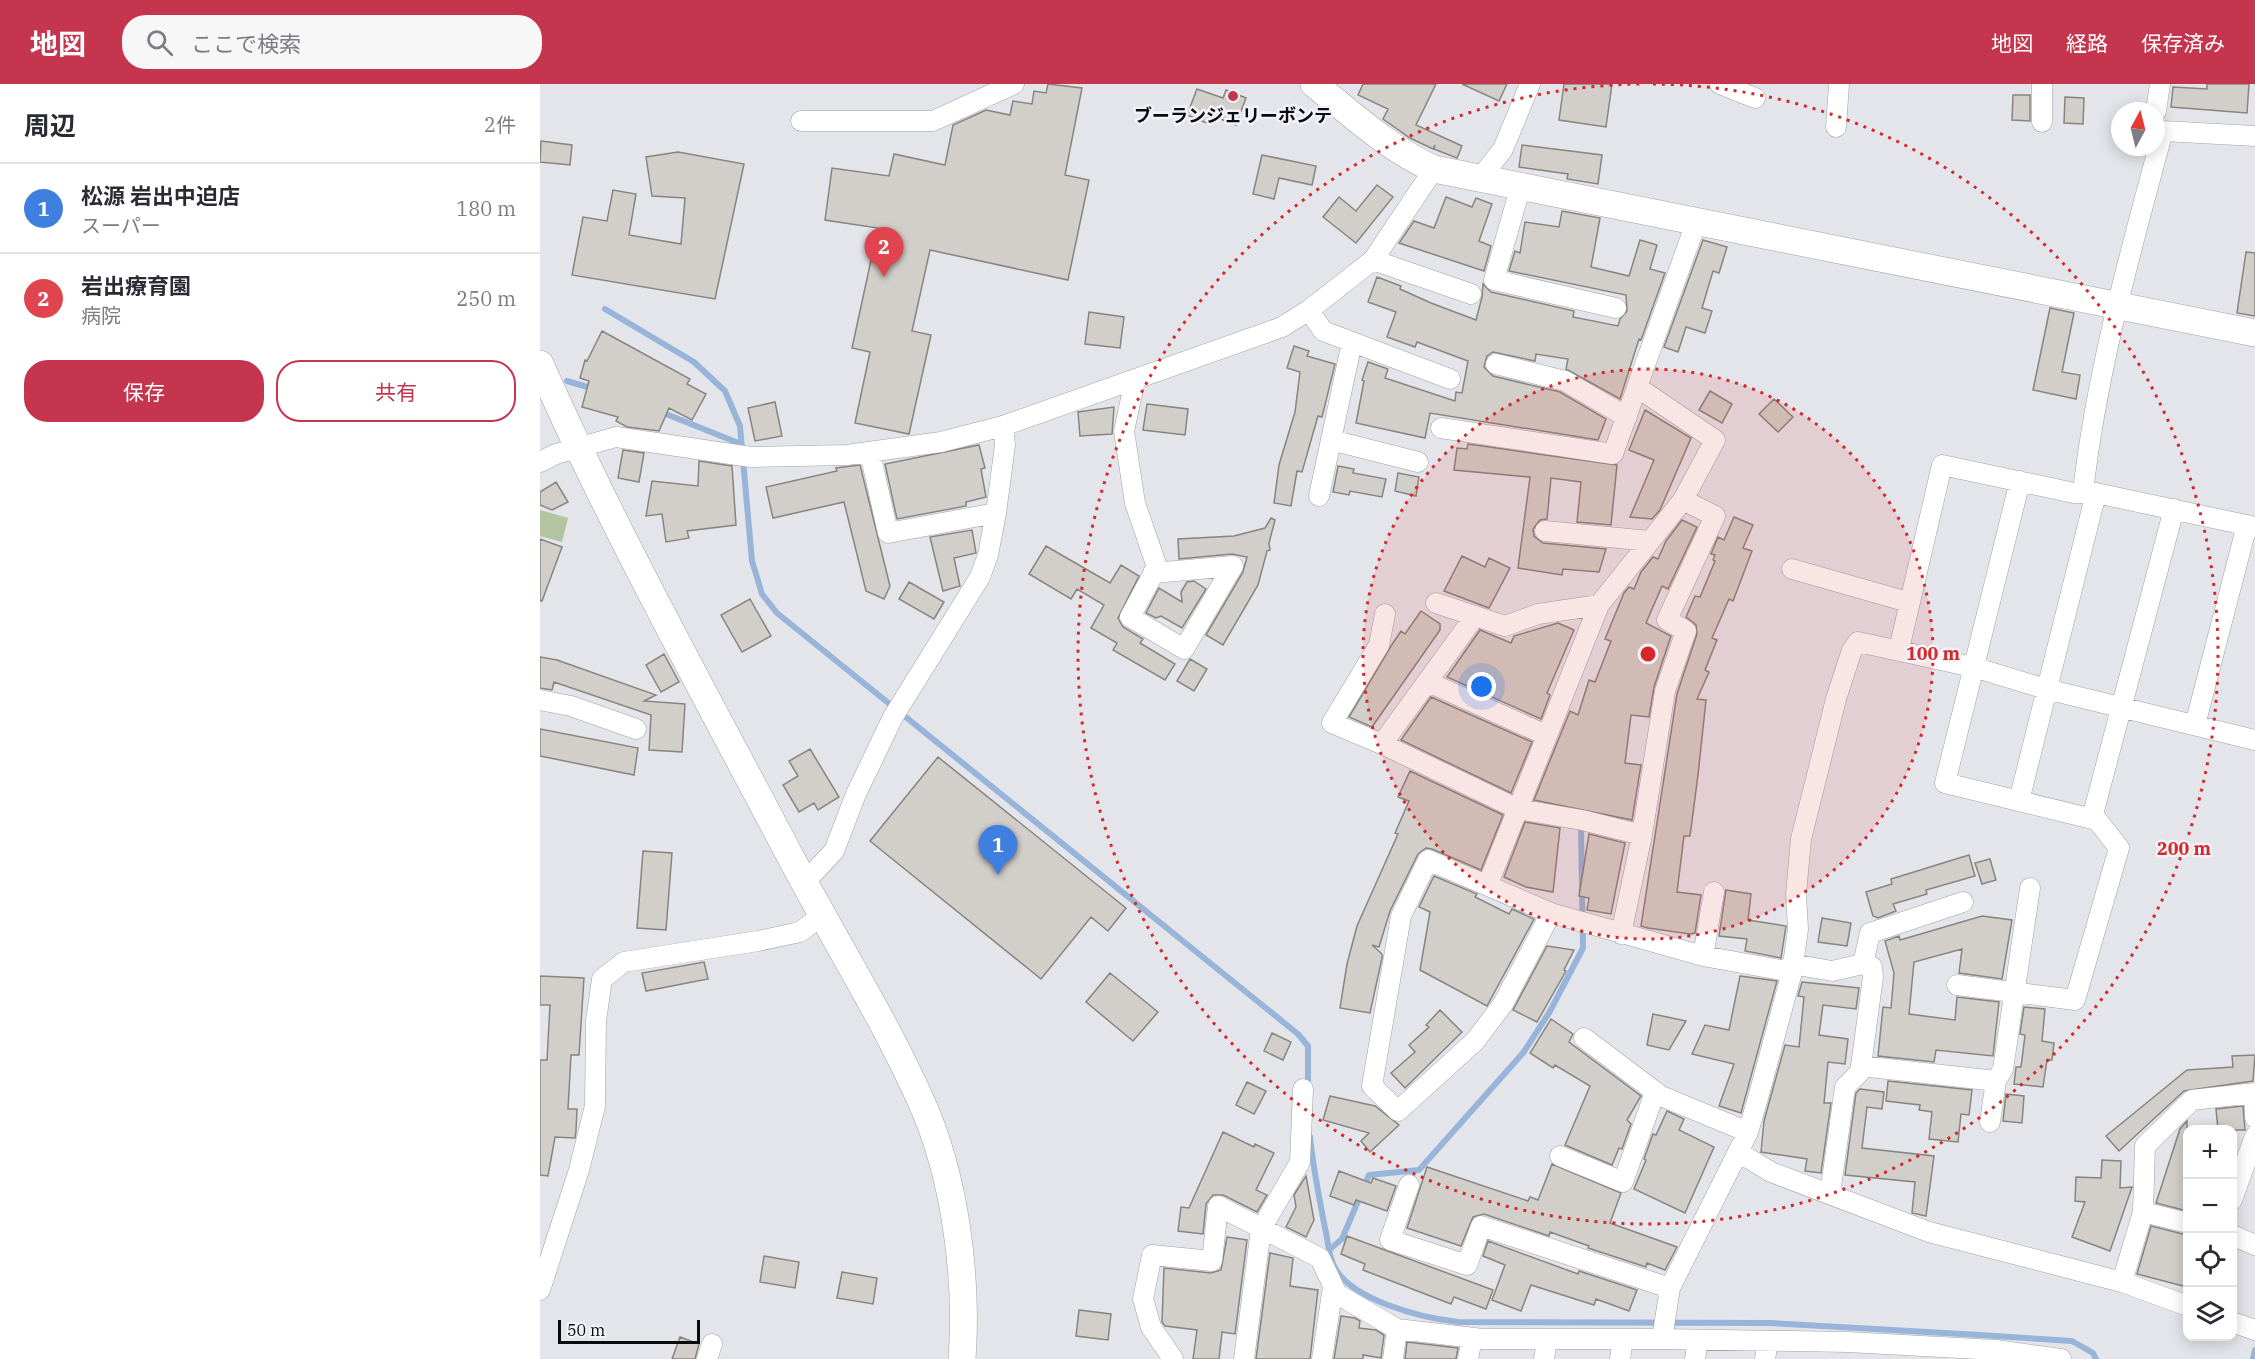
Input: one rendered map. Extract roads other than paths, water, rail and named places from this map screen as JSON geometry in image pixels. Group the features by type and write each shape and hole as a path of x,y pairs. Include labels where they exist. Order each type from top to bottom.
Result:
{"street":[{"path":"801,121 933,121 1014,84"},
{"path":"1314,84 1380,138 1409,158 1434,169 2255,333"},
{"path":"1481,177 1503,149 1530,84"},
{"path":"1720,84 1755,98"},
{"path":"1836,127 1839,84"},
{"path":"2042,84 2042,122"},
{"path":"2157,102 2160,84"},
{"path":"2165,126 2255,136"},
{"path":"2019,801 2090,493 2091,427 2116,305 2152,156"},
{"path":"540,462 616,437 742,456 870,453 941,442 1003,426 1282,327 1309,310 1373,260 1434,169"},
{"path":"1521,185 1494,280 1616,308"},
{"path":"1442,428 1612,454 1696,223"},
{"path":"1373,260 1472,294"},
{"path":"1309,310 1323,331 1450,379"},
{"path":"1319,496 1352,342"},
{"path":"540,364 577,448 821,916 884,1027 922,1103 947,1181 959,1256 964,1325 962,1359"},
{"path":"1496,364 1565,381 1627,417"},
{"path":"1135,380 1124,431 1135,503 1157,567 1153,573 1130,617 1184,649 1233,566 1153,573"},
{"path":"1488,884 1599,605 1683,500 1715,440 1637,387"},
{"path":"804,883 834,851 856,794 898,709 980,577 988,555 996,513 1005,445 1003,426"},
{"path":"1331,440 1419,462"},
{"path":"870,453 888,533 996,513"},
{"path":"1899,649 1908,602 1942,465 2251,526 2195,726"},
{"path":"1957,986 2075,1000 2119,848 2097,820 1946,783 2020,481"},
{"path":"1621,934 1642,835 1665,691 1686,631 1667,620 1715,516 1683,500"},
{"path":"2092,819 2174,509"},
{"path":"1545,531 1650,541"},
{"path":"1792,569 1908,602"},
{"path":"1436,603 1505,626 1538,614 1599,605"},
{"path":"1385,614 1379,645 1332,723 1382,744 1518,809 1582,820 1642,835"},
{"path":"1382,744 1475,616"},
{"path":"1663,1328 1670,1288 1749,1132 1792,968 1798,929 1796,894 1802,839 1836,699 1852,650 1858,642 1899,649 1973,667 2046,689 2255,740"},
{"path":"1428,682 1546,735"},
{"path":"540,700 572,706 636,729"},
{"path":"1551,913 1503,1005 1475,1041 1398,1111 1372,1086 1401,916 1428,860 1551,913 1703,956 1833,971 1863,964 1872,967 1873,977 1861,1066 1859,1072 1845,1087 1830,1194"},
{"path":"1990,1122 1996,1081 2003,1069 2030,888"},
{"path":"1703,956 1714,892"},
{"path":"1863,964 1869,933 1963,902"},
{"path":"540,1290 579,1170 595,1106 596,1021 602,979 624,962 758,941 800,932 821,916"},
{"path":"1584,1038 1655,1092 1749,1132"},
{"path":"1861,1066 1996,1081"},
{"path":"1244,1359 1261,1229 1300,1161 1303,1089"},
{"path":"1560,1156 1623,1182 1655,1092"},
{"path":"2122,1282 2143,1212 2145,1146 2192,1100 2255,1093 2255,1118"},
{"path":"2237,1186 2255,1136"},
{"path":"1738,1152 1771,1172 1929,1232 2122,1282 2183,1305"},
{"path":"1408,1185 1390,1240 1467,1265 1481,1226 1670,1288"},
{"path":"1173,1359 1151,1327 1143,1299 1152,1255 1212,1261 1218,1206 1320,1258 1337,1294 1397,1329 1545,1350 1623,1339 1663,1328 1697,1349 1847,1350 2061,1359"},
{"path":"2143,1212 2183,1222"},
{"path":"2237,1237 2255,1245"},
{"path":"1322,1359 1333,1287"},
{"path":"2237,1324 2255,1330"},
{"path":"1393,1359 1397,1329"},
{"path":"1468,1359 1472,1338"},
{"path":"1620,1359 1623,1339"}],"waterway":[{"path":"605,309 694,362 725,391 740,426 752,561 762,594 777,613 1298,1034 1308,1046 1308,1088"},
{"path":"567,381 594,389"},
{"path":"661,412 741,444"},
{"path":"1330,1249 1342,1239 1369,1175 1419,1170 1523,1053 1549,1013 1583,948 1581,828"},
{"path":"1310,1137 1318,1193 1333,1264 1341,1277 1354,1288 1388,1305 1407,1311 1458,1322 1770,1323 2072,1341 2093,1353 2096,1359"},
{"path":"2253,1359 2255,1350"}],"place":[{"name":"ブーランジェリーボンテ","path":"1233,96"},
{"name":"岩出療育園","path":"884,277"},
{"name":"松源 岩出中迫店","path":"998,875"}]}
